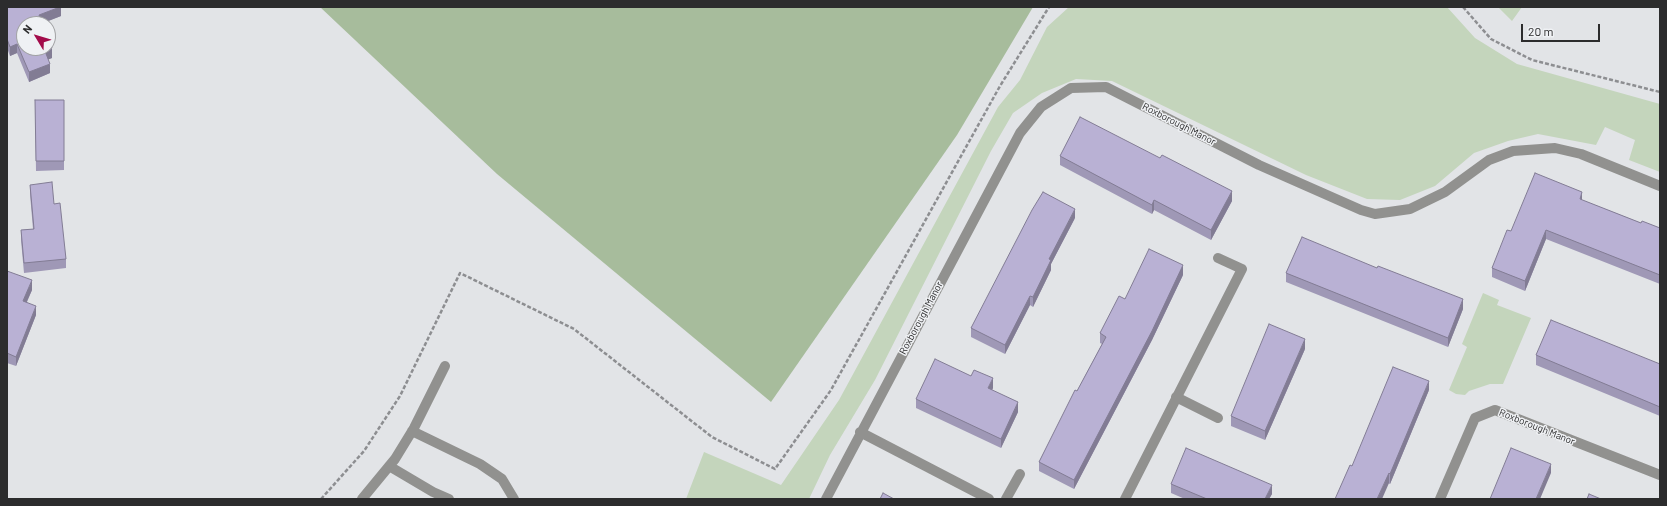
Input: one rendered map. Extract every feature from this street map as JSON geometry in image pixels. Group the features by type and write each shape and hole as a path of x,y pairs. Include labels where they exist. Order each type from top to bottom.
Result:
{"street":[{"name":"Roxborough Manor","path":"826,499 860,432 1020,133 1041,107 1071,88 1106,87 1252,162 1360,210 1374,214 1410,209 1445,192 1489,160 1513,151 1555,148 1581,154 1660,186"},
{"path":"1125,499 1242,269 1218,258"},
{"path":"362,499 389,466 412,431 445,366"},
{"path":"1176,397 1218,418"},
{"name":"Roxborough Manor","path":"1440,499 1475,418 1495,410 1660,475"},
{"path":"412,431 480,464 502,479 514,499"},
{"path":"860,432 989,499"},
{"path":"389,466 433,492 449,499"},
{"path":"1006,499 1020,474"}],"path":[{"path":"321,499 364,451 400,396 460,273 574,329 712,437 775,469 831,390 1000,86 1049,7"},
{"path":"1463,7 1491,39 1532,60 1660,92"}],"green space":[{"path":"320,7 1033,7 957,135 771,402 497,174"},
{"path":"1069,7 1447,7 1475,38 1517,64 1660,104 1660,172 1629,160 1635,140 1605,127 1596,145 1538,134 1508,141 1474,153 1435,186 1400,200 1367,199 1306,175 1112,81 1076,79 1042,93 1013,113 991,151 875,380 830,455 809,499 686,499 704,452 781,485 839,400 998,107 1020,80 1047,27"},
{"path":"1498,7 1522,7 1512,21"},
{"path":"1483,293 1499,300 1497,305 1531,318 1503,384 1490,384 1469,391 1465,395 1456,394 1449,390 1467,347 1462,344"}],"building":[{"path":"7,7 60,7 39,16 16,16 16,44 10,47 7,39"},
{"path":"22,56 47,56 50,64 29,72"},
{"path":"35,100 64,100 64,161 36,161"},
{"path":"1080,117 1160,158 1162,155 1232,191 1211,230 1154,200 1152,205 1060,156"},
{"path":"1535,173 1582,192 1580,199 1641,223 1642,221 1660,228 1660,275 1546,230 1525,281 1492,268 1507,230 1511,231"},
{"path":"52,182 54,204 60,203 66,259 24,263 21,230 34,229 30,185"},
{"path":"1043,192 1075,209 1049,259 1051,260 1033,297 1030,296 1005,345 971,328 1032,210"},
{"path":"1302,237 1377,268 1378,266 1463,299 1448,338 1286,273"},
{"path":"1149,249 1183,265 1152,331 1074,480 1039,462 1075,390 1077,391 1106,337 1100,333 1119,296 1125,299"},
{"path":"7,271 32,280 23,301 36,306 16,357 7,353"},
{"path":"1551,320 1660,364 1660,407 1536,355"},
{"path":"1269,324 1305,339 1265,431 1231,416"},
{"path":"935,359 971,376 974,370 993,378 988,388 1018,402 1001,439 916,399"},
{"path":"1393,367 1429,381 1390,474 1389,473 1377,499 1335,499 1350,465 1352,466"},
{"path":"1186,448 1272,485 1265,499 1207,499 1171,484"},
{"path":"1511,448 1551,464 1536,499 1490,499"},
{"path":"883,493 894,499 880,499"},
{"path":"1589,494 1601,499 1587,499"}]}
